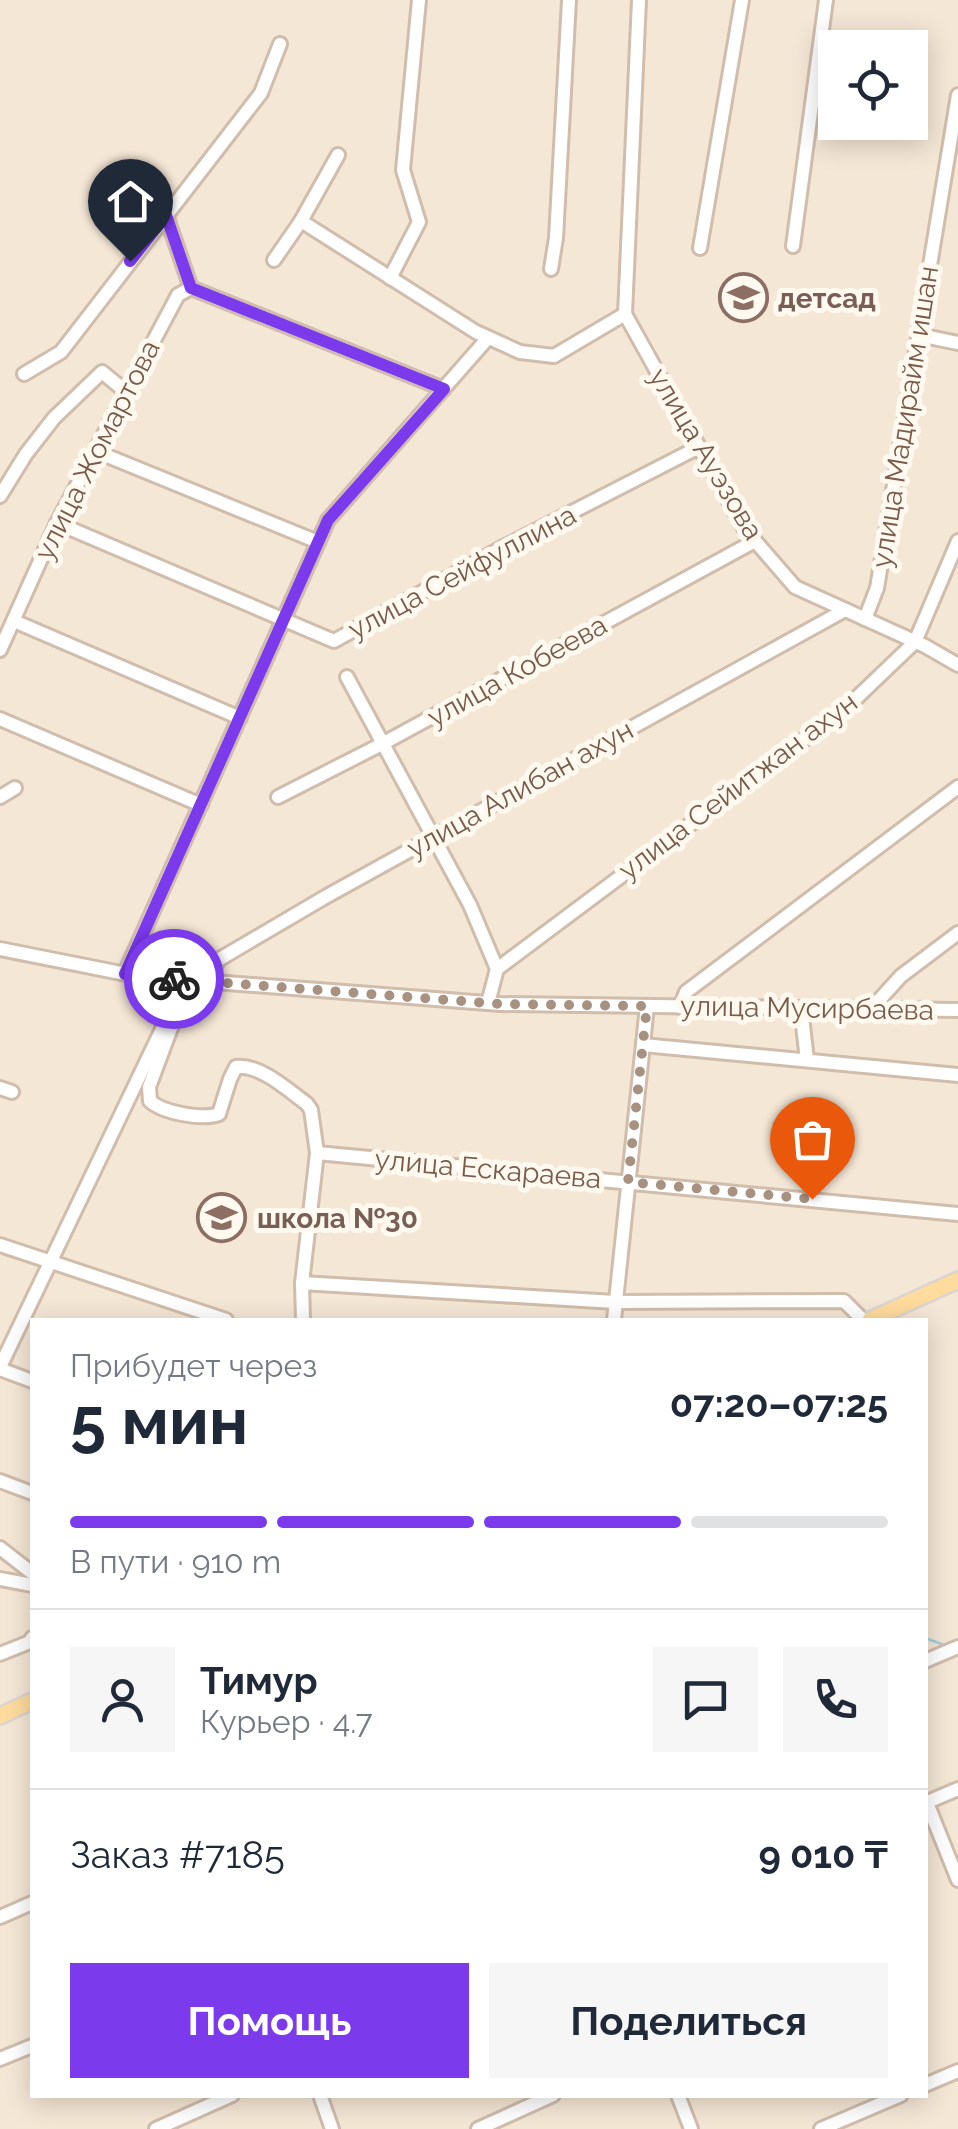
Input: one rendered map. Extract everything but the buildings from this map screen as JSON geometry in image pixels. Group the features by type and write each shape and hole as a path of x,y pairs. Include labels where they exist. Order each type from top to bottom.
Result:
{"main road":[{"path":"872,1318 958,1280"},
{"path":"0,1716 30,1702"}],"street":[{"path":"390,278 420,222 403,170 419,0"},
{"path":"552,269 569,0"},
{"path":"301,221 476,332 520,352 554,356 625,314 639,0"},
{"path":"700,248 742,0"},
{"path":"793,246 826,0"},
{"path":"24,374 61,352 261,92 280,44"},
{"name":"улица Мадирайм ишан","path":"865,619 878,588 958,94"},
{"path":"274,260 338,154"},
{"path":"166,215 191,288 444,389"},
{"name":"улица Жомартова","path":"0,650 56,523 125,391 178,295 191,288"},
{"name":"улица Ауэзова","path":"625,314 744,528 795,587 958,665"},
{"path":"919,335 958,343"},
{"path":"125,974 328,520 488,338"},
{"path":"0,496 54,418 102,372 125,391"},
{"name":"улица Сейфуллина","path":"56,523 334,641 496,551 699,447"},
{"path":"95,450 318,542"},
{"name":"улица Кобеева","path":"278,797 756,541"},
{"name":"улица Сейитжан ахун","path":"497,969 846,708 916,642 958,541"},
{"name":"улица Алибан ахун","path":"209,982 218,960 845,610"},
{"path":"14,621 240,718"},
{"path":"347,678 470,905 497,969 488,1004"},
{"path":"0,719 200,805"},
{"path":"680,1006 686,992 958,787"},
{"path":"0,797 16,788"},
{"path":"871,1009 901,976 958,933"},
{"name":"улица Мусирбаева","path":"0,950 125,974 488,1004 958,1010"},
{"path":"187,980 150,1087 150,1101 168,1111 211,1117 220,1114 230,1079 236,1066 242,1065 311,1110 316,1154 302,1283 303,1318"},
{"path":"30,1380 0,1368 187,980"},
{"path":"614,1318 647,1006"},
{"path":"801,1008 807,1060"},
{"path":"643,1045 958,1075"},
{"name":"улица Ескараева","path":"316,1154 958,1214"},
{"path":"0,1245 220,1318"},
{"path":"302,1283 615,1302 844,1301 865,1318"},
{"path":"0,1481 30,1492"},
{"path":"0,1548 30,1572"},
{"path":"0,1579 30,1584"},
{"path":"0,1654 30,1639"},
{"path":"928,1660 958,1648"},
{"path":"928,1802 958,1790"},
{"path":"928,1808 958,1880"},
{"path":"0,1916 30,1904"},
{"path":"0,2059 30,2047"},
{"path":"928,2084 958,2071"},
{"path":"156,2129 225,2098"},
{"path":"321,2098 332,2129"},
{"path":"478,2129 546,2098"},
{"path":"679,2098 692,2129"},
{"path":"821,2129 894,2098"}],"shaded area":[{"path":"0,0 958,0 958,2129 0,2129"}],"waterway":[{"path":"928,1639 947,1646"}],"way so far":[{"path":"174,979 500,1004 647,1006 628,1182 812,1199"}],"place":[{"name":"детсад","path":"743,298"},
{"name":"школа №30","path":"222,1218"}],"route":[{"path":"130,261 166,215 191,288 444,389 328,520 125,974 174,979"}]}
